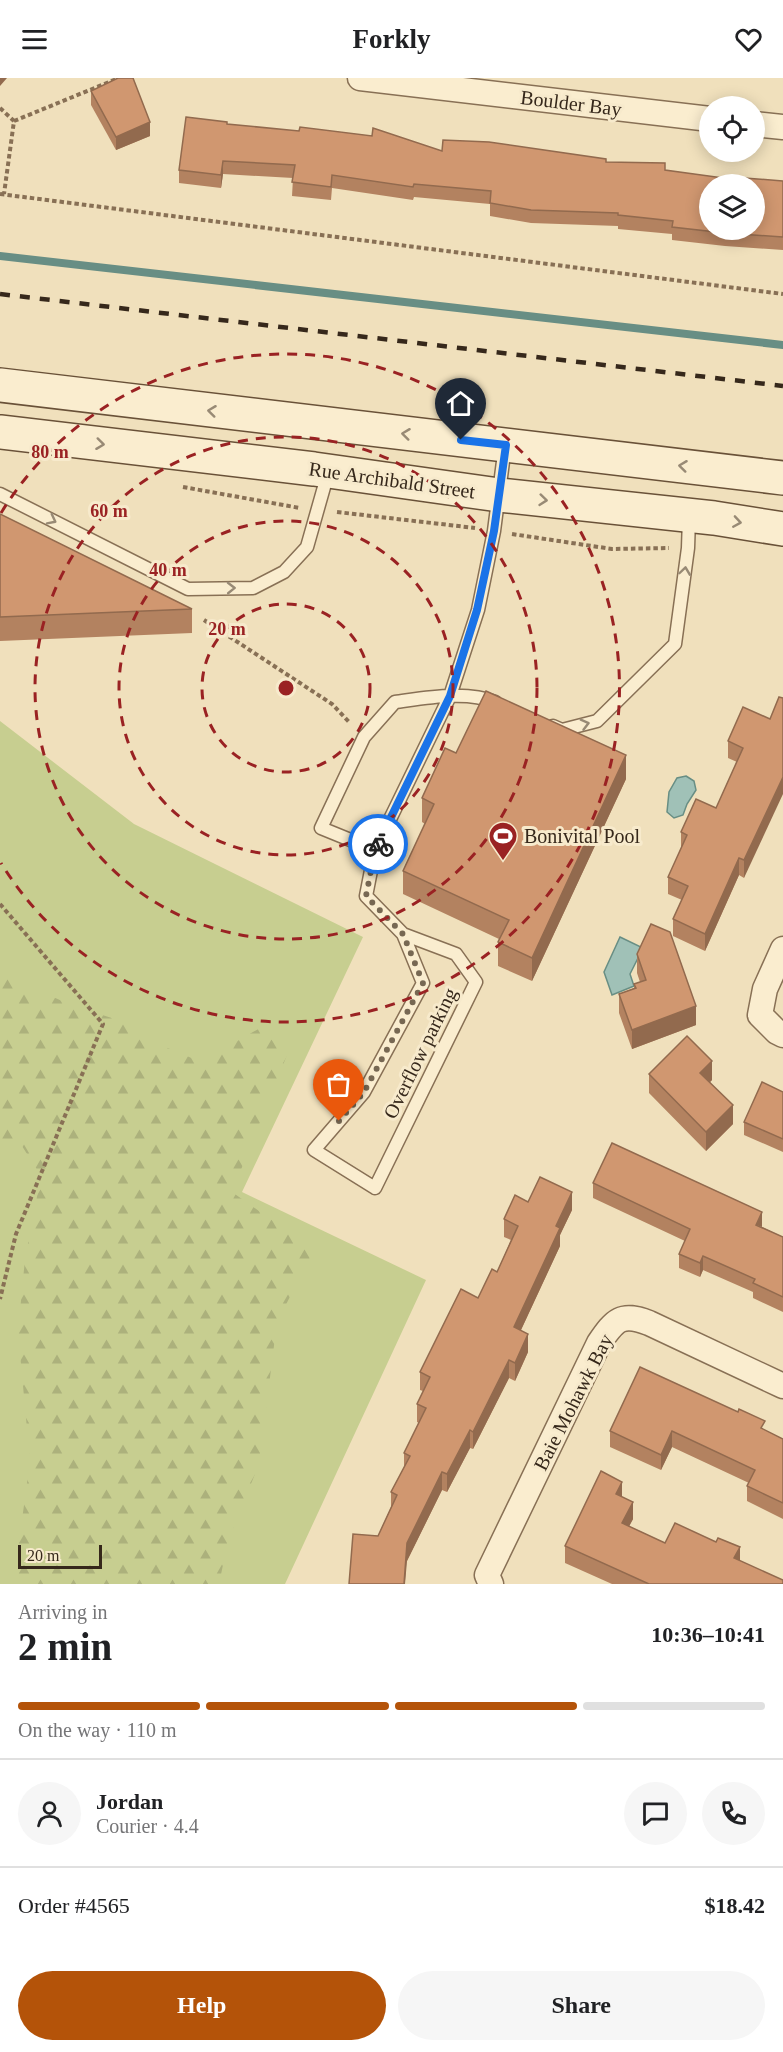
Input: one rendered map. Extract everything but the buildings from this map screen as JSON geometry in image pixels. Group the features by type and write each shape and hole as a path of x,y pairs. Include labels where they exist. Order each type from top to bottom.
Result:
{"main road":[{"path":"0,385 783,478"},
{"name":"Rue Archibald Street","path":"0,432 499,495 688,532 714,518 783,529"}],"street":[{"name":"Boulder Bay","path":"360,78 699,118"},
{"path":"765,125 783,127"},
{"path":"783,949 765,989 760,1015 783,1035"},
{"name":"Baie Mohawk Bay","path":"491,1584 487,1575 599,1343 613,1323 633,1317 783,1386"}],"lane":[{"path":"506,445 494,531 477,610 450,696 375,850 321,828 364,737 394,702 450,696 488,699 509,708"},
{"path":"0,494 188,589 253,588 284,572 307,547 328,472"},
{"path":"541,722 562,730 597,721 675,644 688,532"},
{"name":"Overflow parking","path":"375,850 366,896 403,934 423,983 364,1092 314,1150 375,1188 476,982 456,954 403,934"}],"path":[{"path":"14,121 119,78"},
{"path":"0,108 14,121"},
{"path":"14,121 2,194 783,294"},
{"path":"178,486 316,510 467,526 612,549 688,532"},
{"path":"204,620 332,704 364,737"},
{"path":"0,904 103,1024 16,1234 0,1299"}],"green space":[{"path":"0,721 134,824 363,937 242,1192 426,1280 285,1584 0,1584"},
{"path":"0,960 24,984 71,1005 118,1020 163,1046 201,1062 260,1028 287,1055 232,1192 314,1250 277,1322 259,1464 228,1541 219,1584 15,1584 30,1461 18,1332 25,1259 41,1176 22,1146 0,1141"}],"water":[{"path":"686,776 694,781 696,790 683,815 674,818 667,812 669,792 677,778"},
{"path":"620,937 643,948 630,974 634,986 612,995 604,972"}],"waterway":[{"path":"0,256 783,345"}],"railway":[{"path":"0,294 783,386"}],"way so far":[{"path":"339,1121 364,1092 423,983 403,934 366,896 378,844"}],"place":[{"name":"Bonivital Pool","path":"503,862"}],"route":[{"path":"378,844 450,696 477,610 494,531 506,445 461,440"}]}
